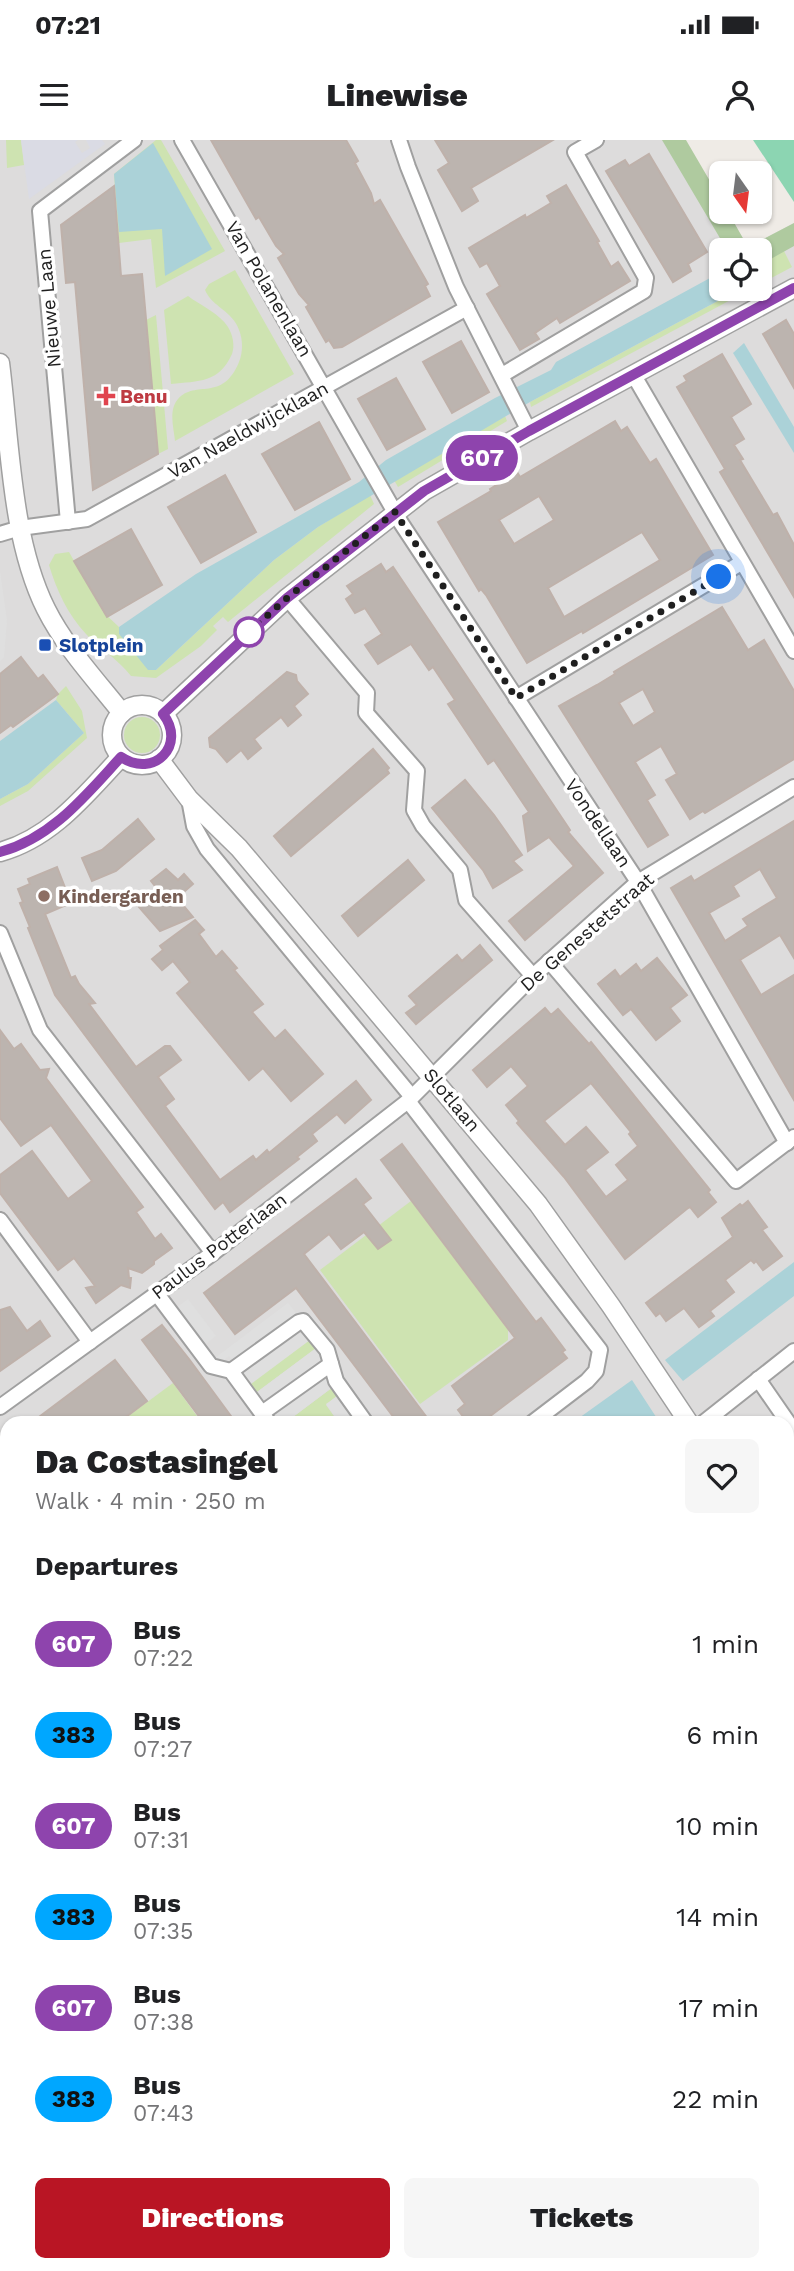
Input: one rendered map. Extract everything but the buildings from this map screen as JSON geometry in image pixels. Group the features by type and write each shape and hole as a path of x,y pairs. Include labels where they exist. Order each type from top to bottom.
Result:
{"street":[{"name":"Nieuwe Laan","path":"68,522 40,211 134,140"},
{"name":"Van Polanenlaan","path":"182,140 326,387 395,512"},
{"path":"400,140 435,236 467,308 529,431"},
{"path":"504,380 644,291 646,278 575,152 596,140"},
{"path":"163,714 287,598 424,491 794,288"},
{"name":"Van Naeldwijcklaan","path":"20,528 87,519 467,308"},
{"path":"0,363 20,528 32,576 50,617 65,640 122,713"},
{"path":"633,374 794,651"},
{"name":"Vondellaan","path":"395,512 638,882 790,1140"},
{"path":"0,534 20,528"},
{"path":"516,698 741,563"},
{"path":"287,598 367,692 366,713 417,771 414,810 423,826 460,870 466,900 533,976"},
{"path":"142,705 163,714 168,721 172,737 166,753 152,763 136,764 121,757 112,735 122,713 142,705"},
{"path":"0,852 12,849 48,830 65,816 121,757"},
{"name":"Slotlaan","path":"159,759 189,799 239,848 538,1204 683,1416"},
{"name":"De Genestetstraat","path":"433,1078 533,976 638,882 794,786"},
{"name":"Slotlaan","path":"189,799 194,826 207,849 410,1099 600,1350 596,1371 541,1416"},
{"path":"0,933 40,1030 213,1253"},
{"path":"549,961 736,1181 790,1140"},
{"name":"Paulus Potterlaan","path":"0,1407 213,1253 410,1099 433,1078"},
{"path":"0,1220 90,1342"},
{"path":"157,1294 211,1366 231,1371 264,1416"},
{"path":"231,1371 301,1321 308,1324 327,1350 336,1381 361,1416"},
{"path":"712,1416 794,1351"},
{"path":"267,1416 331,1364"},
{"path":"758,1379 784,1416"}],"shaded area":[{"path":"0,140 683,140 709,189 709,224 734,224 743,238 709,238 709,301 772,301 772,238 765,238 794,223 794,1416 0,1416"},
{"path":"21,140 78,140 75,142 82,153 90,148 86,140 102,140 105,144 29,199"},
{"path":"0,571 7,621 4,657 0,661"},
{"path":"188,1299 216,1336 206,1344 177,1307"},
{"path":"288,1303 297,1314 233,1361 229,1356 220,1363 215,1358"},
{"path":"302,1329 310,1340 251,1384 243,1373"},
{"path":"316,1348 324,1359 265,1403 257,1392"},
{"path":"326,1377 333,1387 294,1416 273,1416"},
{"path":"336,1397 351,1416 334,1416 326,1404"}],"green space":[{"path":"6,140 21,140 24,165 7,168"},
{"path":"156,140 161,140 225,251 156,288 151,239 119,243 114,174"},
{"path":"662,140 686,140 709,179 709,220"},
{"path":"753,140 794,140 794,202 772,169 772,161 767,161"},
{"path":"794,223 794,246 772,258 772,238 765,238"},
{"path":"712,224 735,224 743,238 720,238"},
{"path":"784,251 792,267 772,278 772,258"},
{"path":"235,270 294,374 175,441 172,414 178,399 185,393 225,382 239,362 242,342 236,324 212,301 205,290 209,284"},
{"path":"188,296 224,322 230,330 233,351 221,370 207,379 171,384 164,310"},
{"path":"718,301 729,301 531,407 530,402"},
{"path":"156,315 168,449 158,454 146,320"},
{"path":"505,416 507,421 398,487 394,480"},
{"path":"370,495 374,504 228,622 223,617 213,626 217,630 201,646 156,678 131,676 86,634 63,601 49,565 55,554 69,552 103,612 119,627 119,634 156,670 274,560 318,527"},
{"path":"66,686 82,711 87,738 28,791 0,806 0,799 28,784 84,733 56,700"},
{"path":"142,717 154,723 160,735 154,747 142,753 130,747 124,735 130,723"},
{"path":"411,1201 508,1330 508,1340 420,1404 320,1270"},
{"path":"302,1329 325,1358 315,1349 257,1392 265,1403 263,1404 241,1375 243,1373 251,1383 309,1340"},
{"path":"173,1383 197,1416 128,1416"},
{"path":"333,1387 339,1394 326,1405 334,1416 294,1416"}],"water":[{"path":"153,143 212,249 165,276 162,229 119,232 114,174"},
{"path":"709,279 709,301 718,301 530,402 318,527 274,560 156,670 148,670 119,634 119,627 196,574 359,482 386,460 495,398 551,370 556,362"},
{"path":"744,343 794,427 794,453 733,353"},
{"path":"56,700 84,733 28,784 0,799 0,741"},
{"path":"794,1262 794,1296 683,1381 665,1360"},
{"path":"632,1380 655,1416 582,1416"}],"bus line":[{"name":"607","path":"0,852 12,849 48,830 88,793 121,757 144,765 159,759 166,753 172,737 168,721 163,714 287,598 424,491 794,288"}],"place":[{"name":"Benu","path":"106,396"},
{"name":"Slotplein","path":"45,645"},
{"name":"Kindergarden","path":"44,896"}],"route":[{"path":"249,632 287,598 395,512 516,698 719,577"}]}
